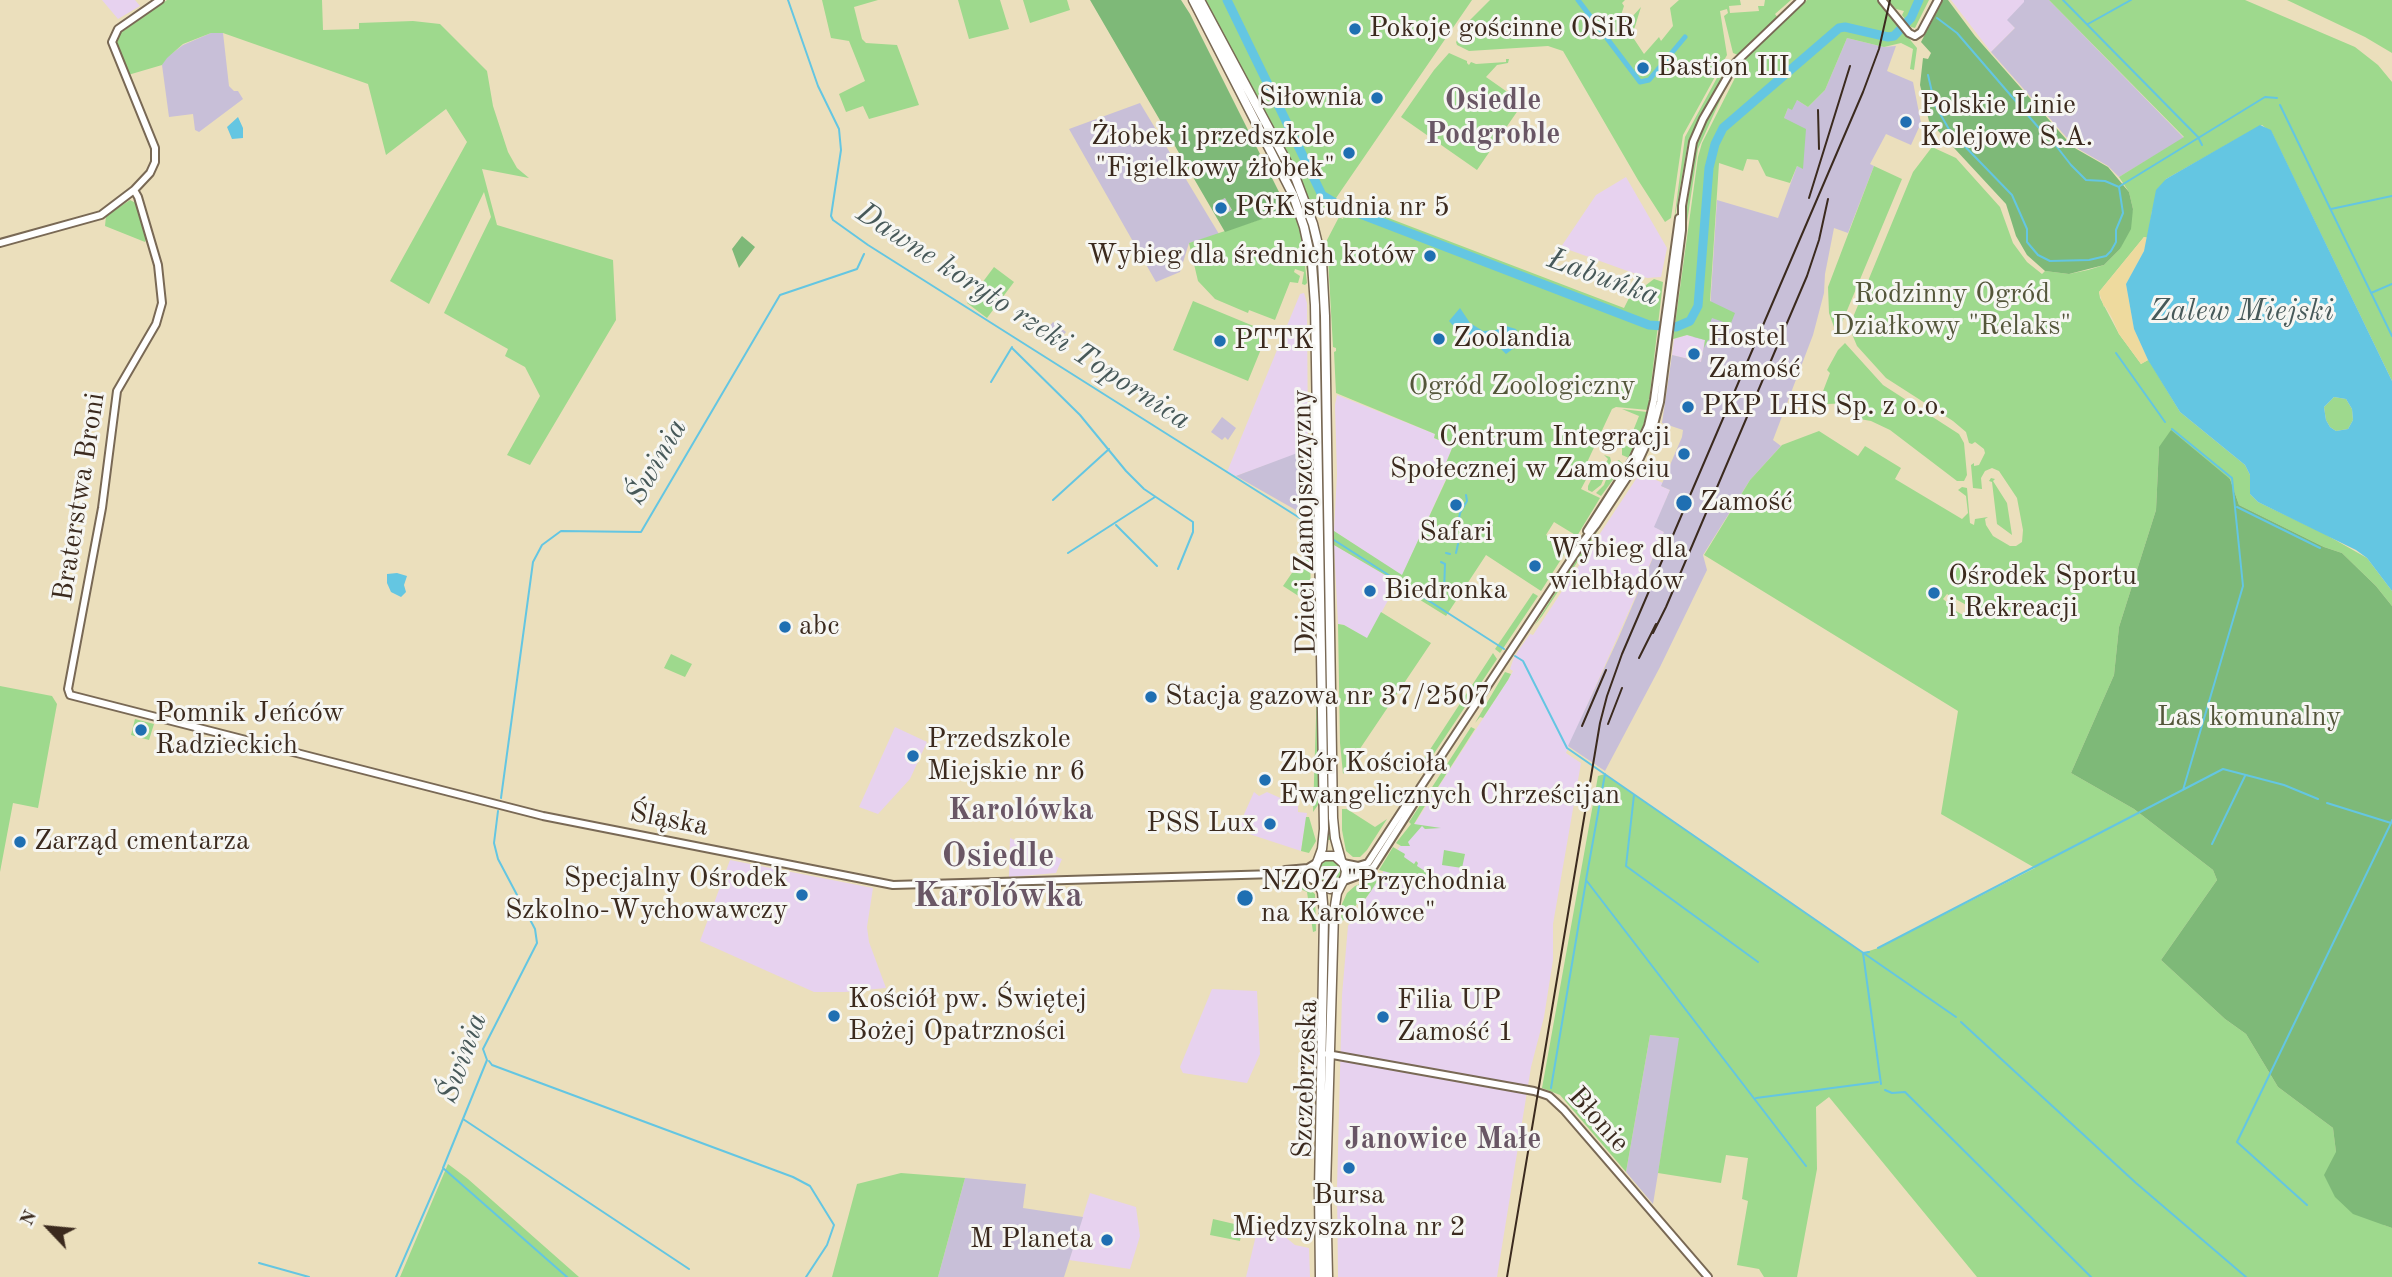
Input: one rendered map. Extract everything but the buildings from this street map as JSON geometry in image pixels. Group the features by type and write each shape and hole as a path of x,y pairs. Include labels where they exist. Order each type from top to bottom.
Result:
{"main road":[{"name":"Dzieci Zamojszczyzny","path":"1192,0 1293,195 1304,227 1312,264 1315,305 1324,829 1322,849 1317,862"},
{"name":"Dzieci Zamojszczyzny","path":"1200,0 1296,179 1313,224 1322,261 1325,305 1333,818 1335,838 1342,861"},
{"path":"1328,856 1342,861 1346,871 1343,882 1329,889 1317,883 1313,873 1317,862 1328,856"},
{"name":"Szczebrzeska","path":"1320,1277 1319,1190 1325,1054 1334,912 1337,893 1343,882"},
{"name":"Szczebrzeska","path":"1317,883 1322,892 1324,909 1328,1277"}],"street":[{"path":"0,243 94,218 134,190 150,173 156,153 112,42 116,31 160,0"},
{"path":"1343,882 1372,868 1633,459 1646,432 1654,400 1665,339 1676,230 1694,137 1736,62 1801,0"},
{"path":"1882,0 1907,31 1915,36 1921,32 1938,0"},
{"name":"Braterstwa Broni","path":"69,693 100,517 117,391 156,324 162,307 160,274 134,190"},
{"name":"Śląska","path":"69,693 543,816 893,885 1276,874 1284,877 1307,877 1317,883"},
{"path":"1342,861 1358,866 1368,863 1406,805 1416,796"},
{"name":"Śląska","path":"1276,874 1285,870 1308,868 1317,862"},
{"name":"Błonie","path":"1325,1054 1534,1091 1549,1096 1561,1106 1708,1277"}],"shaded area":[{"path":"102,0 135,0 140,6 118,19"},
{"path":"1951,0 2025,2 2008,20 2015,28 1991,52"},
{"path":"2024,0 2049,0 2184,138 2119,177 2108,166 2075,147 1991,52 2015,28 2007,20"},
{"path":"211,33 223,33 229,86 238,91 243,99 199,132 195,130 193,114 169,117 162,65 166,58 183,45"},
{"path":"1847,38 1884,47 1896,46 1887,71 1913,82 1921,123 1911,145 1886,134 1870,164 1874,166 1848,233 1834,228 1824,293 1813,335 1773,440 1781,446 1750,480 1703,555 1707,570 1605,771 1568,746 1664,532 1654,527 1670,490 1661,486 1683,430 1662,423 1672,355 1701,362 1705,340 1693,337 1710,309 1717,200 1778,218 1797,166 1802,168 1784,118 1788,108 1797,100 1808,107 1825,90"},
{"path":"1140,103 1219,234 1189,243 1180,272 1156,282 1069,129"},
{"path":"1626,177 1667,248 1661,277 1647,278 1561,247 1596,195"},
{"path":"1225,198 1232,211 1220,217 1213,204"},
{"path":"898,227 909,234 902,247 889,239"},
{"path":"1304,293 1307,303 1308,450 1236,476 1227,472 1300,294"},
{"path":"1053,322 1066,332 1055,346 1042,335"},
{"path":"1687,335 1705,340 1701,362 1672,355 1674,339"},
{"path":"1337,395 1435,434 1434,438 1453,446 1443,470 1447,477 1402,576 1334,531"},
{"path":"1222,417 1236,428 1228,440 1225,437 1222,440 1211,432"},
{"path":"1308,450 1308,517 1236,476 1300,452"},
{"path":"1640,473 1663,483 1661,486 1670,490 1655,527 1664,532 1566,753 1581,763 1553,924 1553,960 1544,1017 1531,1067 1497,1277 1338,1277 1337,1188 1342,995 1348,926 1508,680 1518,651 1530,634 1533,635"},
{"path":"1334,545 1398,582 1367,639 1338,624"},
{"path":"895,727 927,742 910,779 878,814 859,807"},
{"path":"1254,792 1259,796 1267,792 1298,806 1298,812 1307,813 1301,851 1237,830"},
{"path":"1010,838 1062,859 1056,873 1009,877"},
{"path":"730,860 873,888 867,927 869,942 886,988 814,992 700,941"},
{"path":"1212,989 1257,991 1260,1054 1247,1083 1183,1073 1180,1067"},
{"path":"1650,1035 1680,1038 1653,1204 1626,1172"},
{"path":"965,1178 1026,1184 1023,1208 1083,1217 1064,1277 938,1277"},
{"path":"1090,1193 1136,1207 1140,1236 1130,1269 1069,1260"},
{"path":"1258,1227 1283,1235 1295,1245 1309,1248 1310,1277 1246,1277"}],"green space":[{"path":"167,0 322,0 323,30 359,29 359,23 413,21 440,24 487,71 493,106 508,152 517,168 529,178 482,169 497,225 613,260 616,320 530,465 507,455 540,396 525,367 505,356 508,349 444,313 491,217 484,192 429,304 390,281 467,142 446,109 386,155 368,84 223,33 211,33 183,44 162,65 128,75 116,46 119,34"},
{"path":"822,0 878,0 854,7 862,39 866,43 897,45 919,105 869,119 863,106 846,112 839,94 865,81 849,41 831,38"},
{"path":"958,0 1000,0 1009,29 969,39"},
{"path":"1023,0 1067,0 1070,10 1030,23"},
{"path":"1090,0 1181,0 1190,14 1288,210 1225,232","holes":["1225,198 1232,210 1220,217 1213,204"]},
{"path":"1204,0 1472,0 1323,217 1314,210 1277,133"},
{"path":"1490,0 1625,0 1622,3 1624,6 1621,15 1631,18 1641,7 1632,36 1644,54 1659,37 1661,41 1673,26 1670,8 1679,0 1740,0 1741,5 1729,6 1730,13 1759,11 1758,6 1764,6 1765,0 1791,0 1775,14 1778,18 1738,55 1733,53 1724,16 1728,13 1727,9 1720,11 1727,55 1683,135 1671,218 1665,222 1563,51 1548,46 1469,51 1457,45 1456,42 1470,20"},
{"path":"1807,0 1877,0 1917,48 1914,70 1910,69 1913,49 1901,43 1884,47 1847,38 1825,90 1808,107 1797,100 1792,110 1788,108 1784,118 1806,129 1803,169 1797,166 1790,183 1766,176 1758,160 1747,159 1743,171 1719,163 1710,301 1735,313 1729,328 1729,324 1712,318 1708,328 1718,331 1704,348 1705,340 1687,335 1673,339 1702,143 1742,64 1753,50"},
{"path":"1888,0 1929,0 1915,28 1911,27 1902,15 1904,11 1896,9"},
{"path":"1943,0 1948,0 1975,36 2073,147 2108,167 2129,192 2133,209 2131,229 2120,249 2104,265 2069,274 2045,271 2027,255 2016,236 2006,204 1929,121 1920,85 1923,58 1928,59 1931,53 1921,42"},
{"name":"Rodzinny Ogród Działkowy \"Relaks\"","path":"2049,0 2245,0 2355,47 2378,65 2392,82 2392,381 2272,133 2262,125 2166,179 2152,211 2148,238 2144,237 2099,292 2119,334 2141,364 2148,360 2150,362 2180,412 2245,465 2250,475 2250,494 2258,502 2323,533 2367,558 2392,591 2392,606 2342,553 2324,547 2239,505 2230,479 2159,447 2156,510 2119,627 2114,675 2071,773 2134,809 2213,870 2217,880 2161,960 2225,1019 2246,1034 2278,1087 2333,1128 2336,1152 2384,1225 2392,1228 2392,1277 1977,1277 1829,1097 1816,1107 1817,1169 1797,1277 1764,1277 1759,1269 1737,1265 1748,1201 1742,1199 1748,1158 1726,1155 1721,1183 1658,1173 1679,1038 1650,1035 1626,1172 1560,1095 1542,1088 1598,776 1605,774 1863,953 1878,948 2035,868 1941,814 1958,711 1704,555 1750,480 1782,445 1819,431 1858,456 1865,446 1901,468 1895,479 1962,519 1968,513 1966,496 1958,490 1967,488 1970,523 1974,525 1975,519 1988,517 1985,519 1986,525 1993,536 2010,546 2022,542 2023,530 2017,498 1999,471 1992,468 1985,471 1981,478 1982,489 1973,488 1971,465 1979,465 1985,453 1984,449 1975,442 1969,443 1966,432 1953,421 1886,378 1857,346 1849,327 1913,172 1932,147 1956,158 2000,207 2013,243 2027,262 2042,274 2045,271 2069,274 2104,265 2120,249 2133,209 2129,192 2119,177 2184,137","holes":["1947,594 1968,606 1963,615 1947,606 1948,603 1943,599"]},
{"path":"2287,0 2392,0 2392,53 2365,37"},
{"path":"1449,53 1467,61 1469,65 1471,62 1506,62 1506,59 1509,59 1508,63 1497,65 1486,77 1523,103 1477,170 1401,117"},
{"path":"1718,76 1723,78 1688,142 1673,228 1685,137"},
{"path":"1729,81 1698,149 1684,229 1695,148 1703,127"},
{"path":"1237,97 1240,98 1288,189 1299,217 1309,282 1304,256 1307,283 1302,284 1304,272 1295,269 1294,272 1300,276 1298,283 1290,282 1275,320 1249,310 1248,313 1215,299 1198,281 1189,243 1288,210 1292,210 1296,220 1285,190"},
{"path":"1874,166 1902,179 1838,332 1829,313 1828,287"},
{"path":"130,200 138,204 147,237 145,242 105,226 106,216"},
{"name":"Ogród Zoologiczny","path":"1344,201 1624,308 1629,298 1654,279 1663,282 1648,410 1616,407 1612,409 1583,471 1589,474 1581,489 1600,498 1577,536 1554,522 1546,535 1567,550 1541,591 1486,555 1446,616 1396,585 1397,582 1334,545 1334,531 1402,575 1447,478 1443,470 1453,446 1434,438 1435,434 1336,393 1336,348 1333,347 1327,240 1339,217 1343,219 1344,215 1337,212"},
{"path":"742,236 755,247 739,268 732,249"},
{"path":"994,267 1014,282 987,318 967,303"},
{"name":"PTTK","path":"1193,301 1268,332 1248,381 1173,350"},
{"path":"1845,343 1883,385 1959,434 1964,443 1967,475 1964,481 1957,481 1890,430 1871,421 1854,418 1854,403 1827,404 1820,399 1830,373 1827,370"},
{"path":"2334,397 2346,399 2352,409 2353,420 2348,429 2336,431 2326,420 2324,407"},
{"path":"1622,409 1647,412 1640,437 1629,458 1622,455 1622,448 1623,445 1627,446 1639,416"},
{"name":"Las komunalny","path":"2171,430 2230,479 2239,505 2324,547 2342,553 2392,606 2392,1228 2353,1214 2335,1197 2324,1175 2336,1152 2333,1128 2278,1087 2246,1034 2225,1019 2161,960 2217,880 2213,870 2134,809 2071,773 2114,675 2119,627 2156,510 2159,447"},
{"path":"1604,455 1610,457 1611,461 1601,485 1592,492 1588,490 1588,486 1596,470 1602,470 1608,459"},
{"path":"1619,460 1624,465 1601,496 1596,493 1604,485 1612,464"},
{"path":"1991,478 1995,479 1993,481 2007,503 2012,535 1997,524 1992,482 1989,481"},
{"path":"1610,512 1542,616 1534,626 1607,513"},
{"path":"1307,551 1310,551 1311,604 1283,586"},
{"path":"1533,593 1538,596 1500,653 1495,649"},
{"path":"1381,612 1431,643 1343,774 1338,624 1367,638"},
{"path":"1493,653 1497,659 1421,773 1416,771"},
{"path":"671,654 692,664 685,677 664,668"},
{"path":"1505,672 1511,674 1508,680 1483,718 1480,717 1475,723"},
{"path":"0,686 52,696 57,704 38,808 13,803 0,872"},
{"path":"1319,686 1318,805 1313,812 1317,687"},
{"path":"1325,686 1328,686 1332,840 1326,840"},
{"path":"135,719 154,724 149,740 131,735"},
{"path":"1471,727 1475,729 1429,801 1425,798"},
{"path":"1422,802 1426,804 1414,824 1441,828 1425,829 1422,826 1408,842 1410,846 1401,846 1396,843 1411,824 1409,822"},
{"path":"1342,809 1347,809 1375,827 1387,819 1360,857 1353,857 1346,851"},
{"path":"1306,817 1309,817 1316,841 1309,853 1301,851"},
{"path":"1393,847 1405,854 1404,857 1414,864 1416,861 1417,866 1428,873 1430,871 1437,875 1441,879 1441,886 1379,870"},
{"path":"1444,850 1465,854 1462,868 1442,865"},
{"path":"1330,860 1339,863 1342,872 1339,881 1330,884 1321,881 1318,872 1321,863"},
{"path":"1376,874 1381,875 1363,902 1358,902 1347,919 1341,921 1342,904 1347,893"},
{"path":"1296,883 1304,885 1315,894 1316,931 1313,932 1307,892 1296,887"},
{"path":"448,1164 468,1179 579,1277 400,1277"},
{"path":"901,1173 965,1178 938,1277 832,1277 857,1184"},
{"path":"1213,1219 1243,1226 1240,1241 1210,1235"}],"sand":[{"path":"2144,237 2148,238 2144,251 2126,284 2134,329 2148,360 2141,364 2119,334 2099,292"}],"water":[{"path":"238,117 243,128 243,138 232,139 227,127"},
{"name":"Zalew Miejski","path":"2260,125 2271,130 2392,381 2392,591 2367,558 2356,550 2258,502 2250,494 2250,475 2245,465 2180,412 2148,360 2134,329 2126,284 2144,251 2156,190 2166,179","holes":["2334,397 2346,399 2352,409 2353,420 2348,429 2336,431 2326,420 2324,407"]},
{"path":"1460,308 1470,323 1483,331 1506,326 1516,329 1520,336 1518,345 1506,354 1497,345 1486,341 1484,336 1464,343 1449,321"},
{"path":"387,574 407,576 404,585 406,592 401,597 391,592 387,583"}],"waterway":[{"name":"Dawne koryto rzeki Topornica","path":"788,0 818,86 839,129 841,150 831,216 833,220 868,245 1314,527"},
{"name":"Łabuńka","path":"1227,0 1322,195 1342,207 1649,325 1676,327 1690,321 1698,306 1709,168 1715,144 1723,128 1839,28 1894,36 1911,18 1919,0"},
{"path":"1578,0 1640,82 1649,80 1685,37"},
{"path":"2063,0 2198,137 2202,145"},
{"path":"2088,24 2131,0"},
{"path":"1928,75 1935,105 1950,131 2012,195 2027,229 2027,242 2038,255 2050,261 2089,260 2106,256 2111,251 2123,213 2119,187 2105,181 2086,180 1957,33 1937,18"},
{"path":"2120,186 2265,97 2277,98"},
{"path":"2280,105 2392,336"},
{"path":"2331,209 2392,196"},
{"name":"Świnia","path":"501,798 533,562 542,545 561,531 641,532 780,295 857,269 864,254"},
{"path":"2371,293 2392,284"},
{"path":"991,382 1012,347"},
{"path":"1012,348 1080,415 1144,489 1193,522 1193,532 1178,569"},
{"path":"2116,353 2165,422"},
{"path":"2172,429 2232,478 2243,586 2183,790"},
{"path":"1053,500 1109,449"},
{"path":"1456,534 1460,513 1467,501 1466,495"},
{"path":"1068,553 1155,497"},
{"path":"2237,507 2320,548"},
{"path":"1116,525 1157,566"},
{"name":"Dawne koryto rzeki Topornica","path":"1334,540 1504,649"},
{"path":"1456,553 1458,544"},
{"path":"1446,553 1450,554"},
{"path":"1441,562 1445,564 1444,593"},
{"name":"Dawne koryto rzeki Topornica","path":"1515,656 1523,661 1567,748 1956,1017"},
{"path":"1878,948 2223,769 2284,785 2318,799"},
{"path":"1605,774 1586,880 1806,1166"},
{"path":"2212,844 2245,776"},
{"path":"1634,795 1626,866 1758,962"},
{"path":"2327,803 2391,823 2392,820"},
{"name":"Świnia","path":"498,811 494,843 498,859 535,929 537,943 483,1049 487,1060 443,1168 567,1277"},
{"path":"2307,1205 2237,1142 2391,823"},
{"path":"1551,1088 1586,881"},
{"path":"1869,952 1863,953 1881,1084"},
{"name":"Dawne koryto rzeki Topornica","path":"1961,1022 2136,1183 2246,1277"},
{"path":"489,1061 492,1065 793,1177 810,1186 834,1225 827,1245 806,1277"},
{"path":"1756,1098 1878,1082"},
{"path":"1885,1090 1892,1093 1905,1092 2091,1277"},
{"path":"463,1119 689,1269"},
{"path":"396,1277 443,1169"},
{"path":"259,1263 309,1277"}],"railway":[{"path":"1507,1277 1600,723 1607,696 1622,654 1863,92 1879,49 1890,0"},
{"path":"1809,198 1850,66"},
{"path":"1818,110 1819,149"},
{"path":"1653,633 1807,276 1819,240 1828,199"},
{"path":"1639,658 1656,624"},
{"path":"1582,726 1606,670"},
{"path":"1608,724 1622,688"}],"place":[{"name":"Pokoje gościnne OSiR","path":"1355,29"},
{"name":"Bastion III","path":"1643,68"},
{"name":"Siłownia","path":"1377,98"},
{"name":"Polskie Linie Kolejowe S.A.","path":"1906,122"},
{"name":"Żłobek i przedszkole \"Figielkowy żłobek\"","path":"1349,153"},
{"name":"PGK studnia nr 5","path":"1221,208"},
{"name":"Wybieg dla średnich kotów","path":"1430,256"},
{"name":"Zoolandia","path":"1439,339"},
{"name":"PTTK","path":"1220,341"},
{"name":"Hostel Zamość","path":"1694,354"},
{"name":"PKP LHS Sp. z o.o.","path":"1688,407"},
{"name":"Centrum Integracji Społecznej w Zamościu","path":"1684,454"},
{"name":"Zamość","path":"1684,503"},
{"name":"Safari","path":"1456,505"},
{"name":"Wybieg dla wielbłądów","path":"1535,566"},
{"name":"Biedronka","path":"1370,591"},
{"name":"Ośrodek Sportu i Rekreacji","path":"1934,593"},
{"name":"abc","path":"785,627"},
{"name":"Stacja gazowa nr 37/2507","path":"1151,697"},
{"name":"Pomnik Jeńców Radzieckich","path":"141,730"},
{"name":"Przedszkole Miejskie nr 6","path":"913,756"},
{"name":"Zbór Kościoła Ewangelicznych Chrześcijan","path":"1265,780"},
{"name":"PSS Lux","path":"1270,824"},
{"name":"Zarząd cmentarza","path":"20,842"},
{"name":"Specjalny Ośrodek Szkolno-Wychowawczy","path":"802,895"},
{"name":"NZOZ \"Przychodnia na Karolówce\"","path":"1245,898"},
{"name":"Kościół pw. Świętej Bożej Opatrzności","path":"834,1016"},
{"name":"Filia UP Zamość 1","path":"1383,1017"},
{"name":"Bursa Międzyszkolna nr 2","path":"1349,1168"},
{"name":"M Planeta","path":"1107,1240"}],"district":[{"name":"Osiedle Podgroble","path":"1493,118"},
{"name":"Karolówka","path":"1021,811"},
{"name":"Osiedle Karolówka","path":"998,877"},
{"name":"Janowice Małe","path":"1443,1140"}]}
